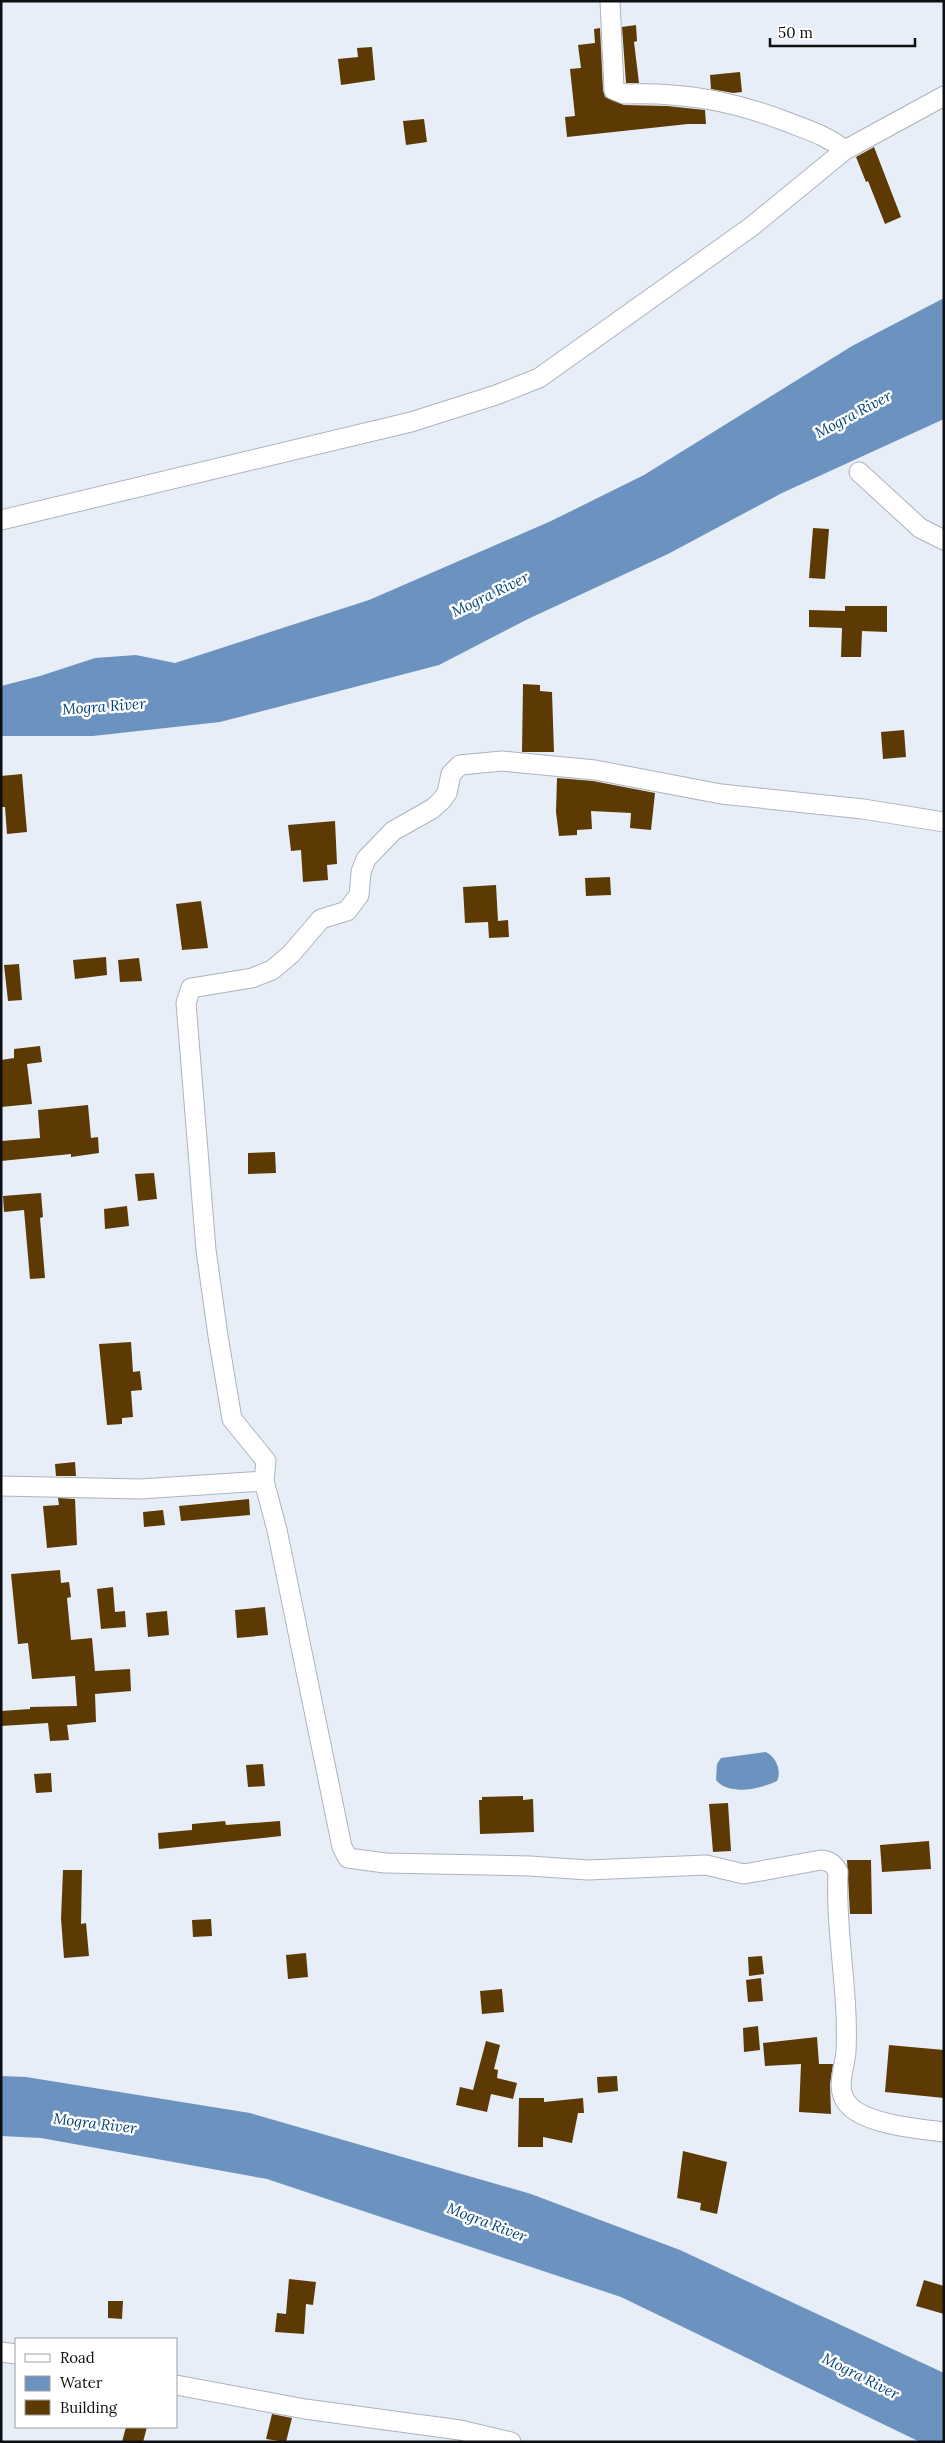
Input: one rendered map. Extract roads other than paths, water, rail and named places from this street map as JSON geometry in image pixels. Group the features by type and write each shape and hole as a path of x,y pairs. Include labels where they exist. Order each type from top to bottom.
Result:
{"street":[{"path":"610,1 614,90 624,94 677,95 746,107 829,137 845,150"},
{"path":"1,520 411,422 496,395 540,378 751,227 845,150 944,96"},
{"path":"859,472 920,528 944,540"},
{"path":"944,822 863,809 720,794 595,770 502,761 460,765 451,774 447,793 441,801 432,809 393,831 366,859 361,872 359,895 347,911 321,919 291,954 272,970 252,978 191,988 186,1003 186,1024 201,1171 206,1250 232,1419 266,1461 264,1481 275,1522 340,1838 348,1858 385,1863 530,1866 588,1870 706,1865 744,1874 821,1860 828,1861 834,1865 838,1872 846,2052 840,2083 846,2103 864,2116 913,2128 944,2132"},
{"path":"1,1486 140,1489 264,1481"},
{"path":"1,2352 15,2354"},
{"path":"178,2385 305,2409 460,2430 511,2442"}],"water":[{"name":"Mogra River","path":"944,298 944,419 782,493 668,554 528,619 439,665 220,722 93,736 1,736 1,686 40,676 95,658 136,655 175,663 369,600 551,521 644,475 852,346"},
{"path":"766,1752 773,1757 777,1765 779,1773 777,1781 745,1790 729,1788 716,1780 717,1764 721,1758"},
{"name":"Mogra River","path":"1,2076 26,2077 250,2113 531,2194 680,2250 944,2373 944,2442 920,2442 621,2297 267,2179 41,2138 1,2136"}]}
